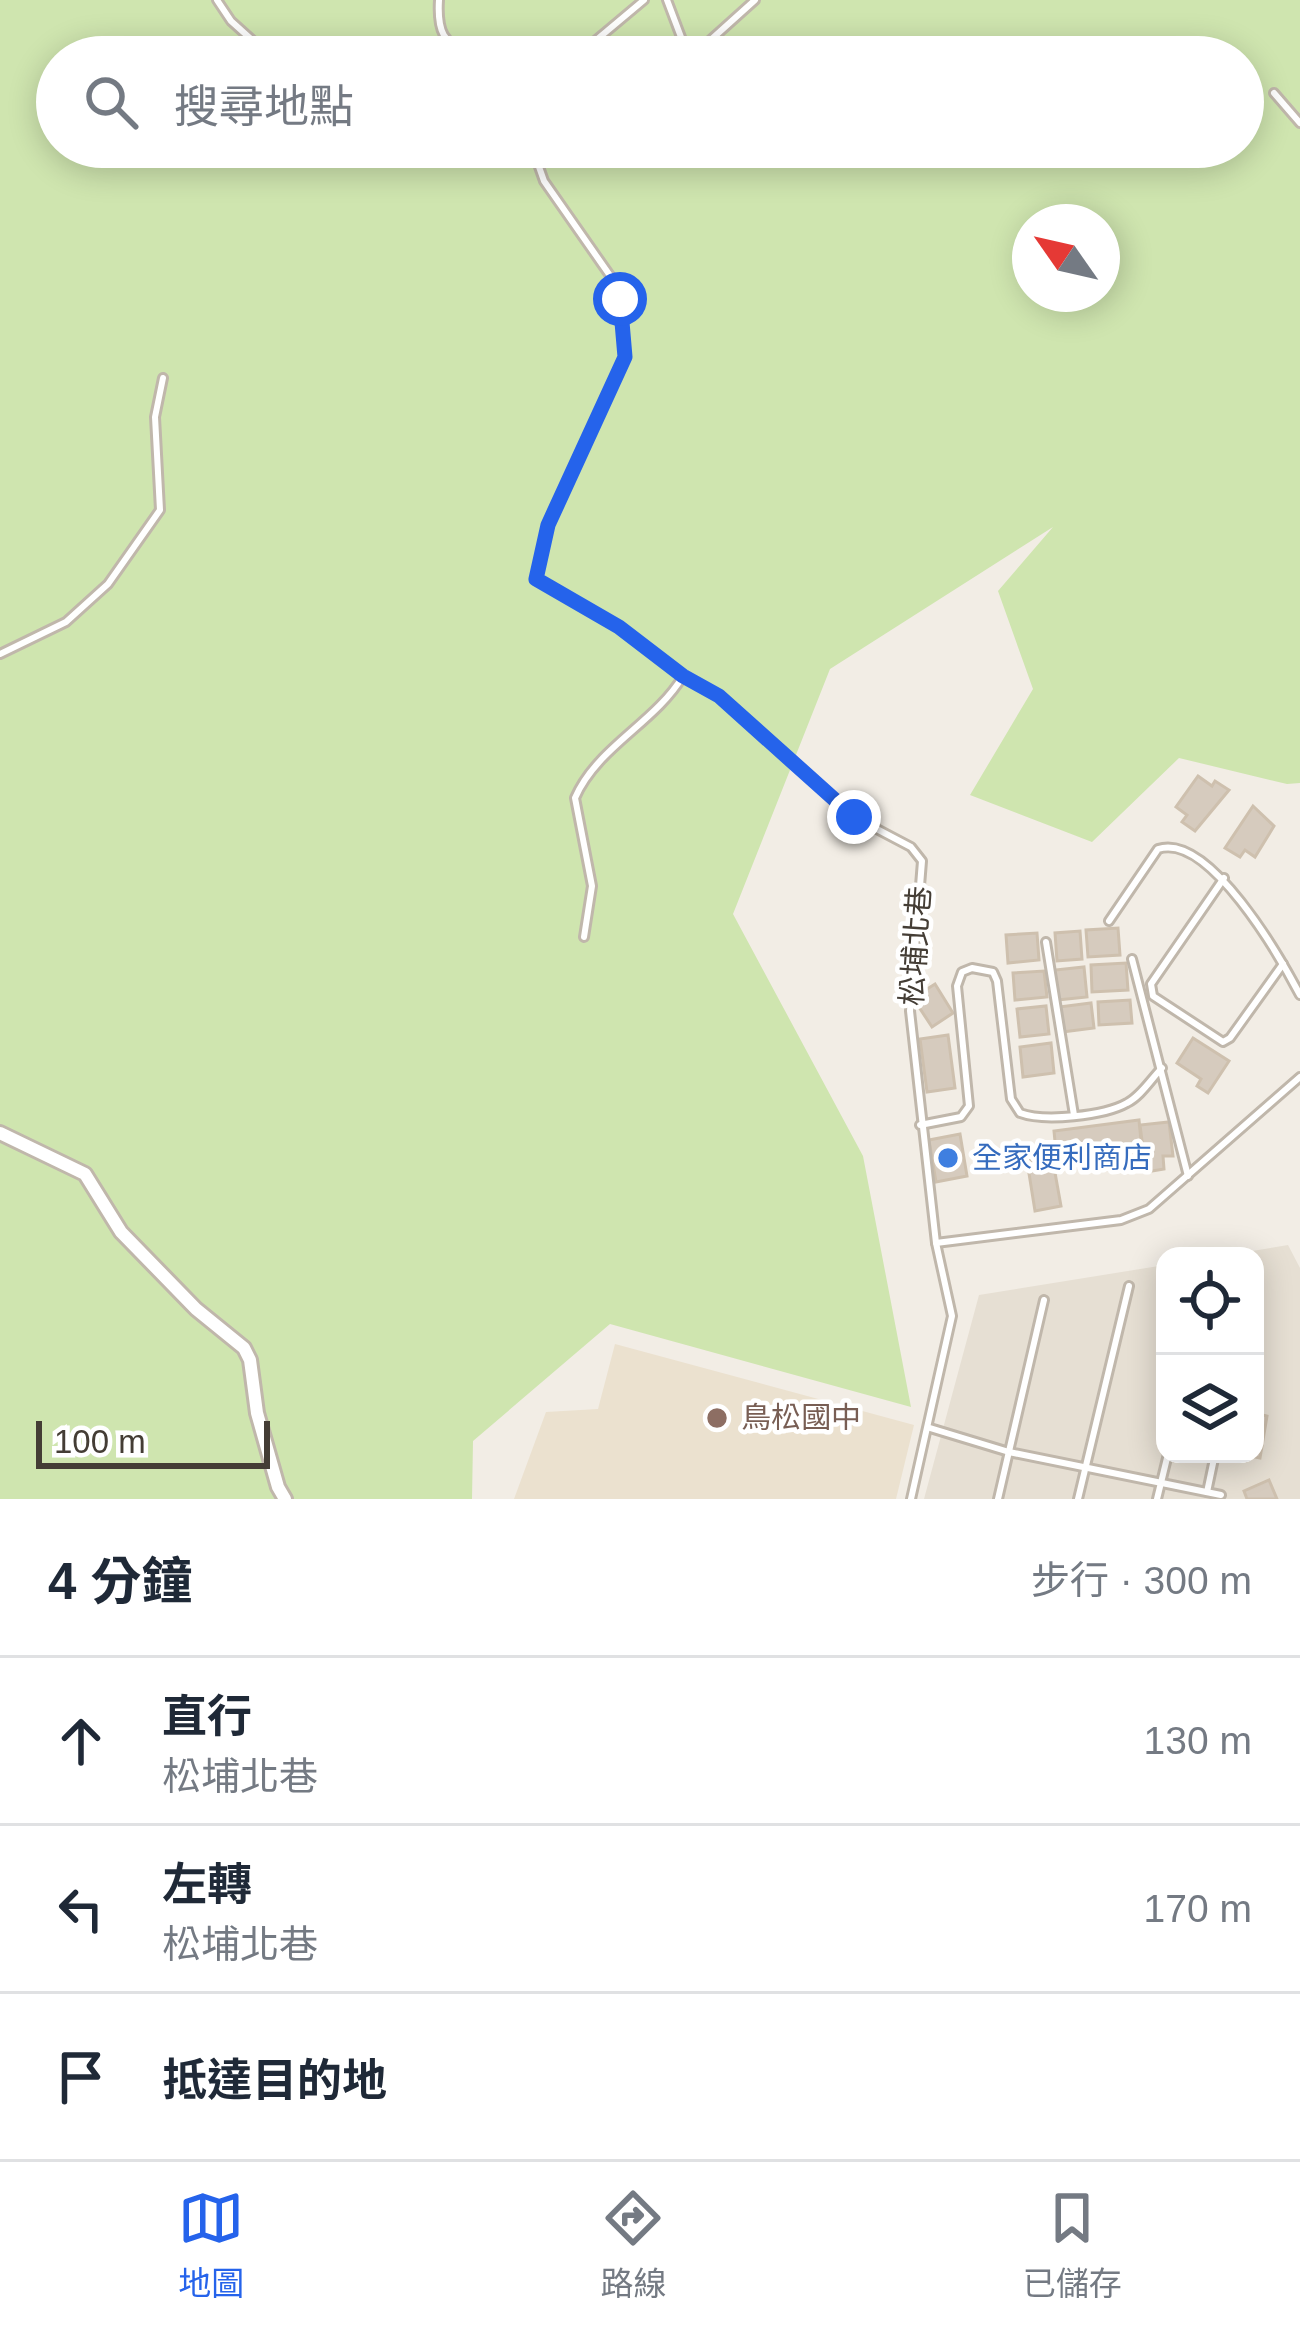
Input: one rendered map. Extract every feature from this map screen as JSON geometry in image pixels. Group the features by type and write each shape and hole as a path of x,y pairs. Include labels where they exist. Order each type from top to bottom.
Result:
{"street":[{"path":"0,1133 85,1174 121,1232 196,1309 244,1348 257,1413 285,1499"}],"lane":[{"path":"217,0 248,36"},
{"path":"439,0 438,25 445,36"},
{"path":"601,36 644,0"},
{"path":"667,0 681,36"},
{"path":"715,36 754,0"},
{"path":"1274,93 1300,123"},
{"name":"松埔北巷","path":"539,168 611,277 620,299 625,357 548,525 536,579 619,627 683,676 719,696 854,817 919,853 922,861 910,1011 936,1243 952,1316 911,1499"},
{"path":"0,654 66,622 108,584 160,510 155,417 163,378"},
{"path":"584,937 592,886 575,798 597,764 669,700 683,676"},
{"path":"1108,921 1159,849 1179,848 1224,878 1300,995"},
{"path":"1224,878 1151,984 1154,996 1223,1042 1283,964"},
{"path":"1046,942 1074,1115"},
{"path":"1132,959 1188,1178"},
{"name":"松埔北巷","path":"920,1125 961,1118 969,1106 956,986 962,972 972,968 992,972 998,981 1012,1099 1020,1113 1074,1115 1131,1101 1162,1068"},
{"path":"936,1243 1120,1220 1149,1209 1300,1077"},
{"path":"1078,1499 1129,1286"},
{"path":"998,1499 1044,1300"},
{"path":"930,1428 1009,1452 1221,1495"},
{"path":"1157,1499 1166,1463"},
{"path":"1207,1492 1213,1463"}],"shaded area":[{"path":"1288,1245 1300,1268 1300,1499 924,1499 979,1295 1156,1266 1156,1463 1264,1463 1264,1249"},
{"name":"鳥松國中","path":"615,1344 914,1425 896,1499 514,1499 546,1412 598,1409"}],"green space":[{"path":"0,0 1300,0 1300,783 1287,784 1179,758 1092,842 970,795 1033,689 998,591 1053,527 830,669 733,914 863,1156 911,1407 610,1324 473,1441 472,1499 0,1499"}],"building":[{"path":"1198,776 1229,790 1195,831 1182,822 1187,815 1176,807"},
{"path":"1253,806 1274,826 1255,857 1245,850 1240,857 1225,848"},
{"path":"1118,928 1120,955 1088,957 1086,930"},
{"path":"1080,931 1082,959 1057,961 1055,933"},
{"path":"1037,933 1039,960 1008,963 1006,935"},
{"path":"1126,963 1128,990 1092,992 1091,965"},
{"path":"1084,967 1087,997 1057,1000 1055,970"},
{"path":"1044,971 1047,997 1015,1000 1013,973"},
{"path":"935,984 953,1013 932,1027 913,998"},
{"path":"1130,1000 1132,1023 1099,1025 1098,1002"},
{"path":"1091,1003 1094,1028 1062,1032 1059,1007"},
{"path":"1046,1006 1049,1034 1020,1037 1017,1009"},
{"path":"948,1035 955,1088 927,1092 920,1039"},
{"path":"1193,1038 1229,1061 1208,1093 1197,1086 1201,1079 1177,1063"},
{"path":"1051,1043 1054,1073 1023,1077 1020,1047"},
{"path":"1139,1120 1142,1151 1057,1162 1054,1131"},
{"path":"1169,1122 1173,1156 1163,1156 1164,1169 1146,1172 1140,1125"},
{"name":"全家便利商店","path":"960,1134 967,1176 936,1182 929,1140"},
{"path":"1052,1156 1061,1206 1035,1211 1027,1161"},
{"path":"1269,1480 1277,1499 1247,1499 1244,1491"}],"place":[{"name":"全家便利商店","path":"948,1158"},
{"name":"鳥松國中","path":"717,1418"}],"route":[{"path":"620,299 625,357 548,525 536,579 619,627 683,676 719,696 854,817"}]}
